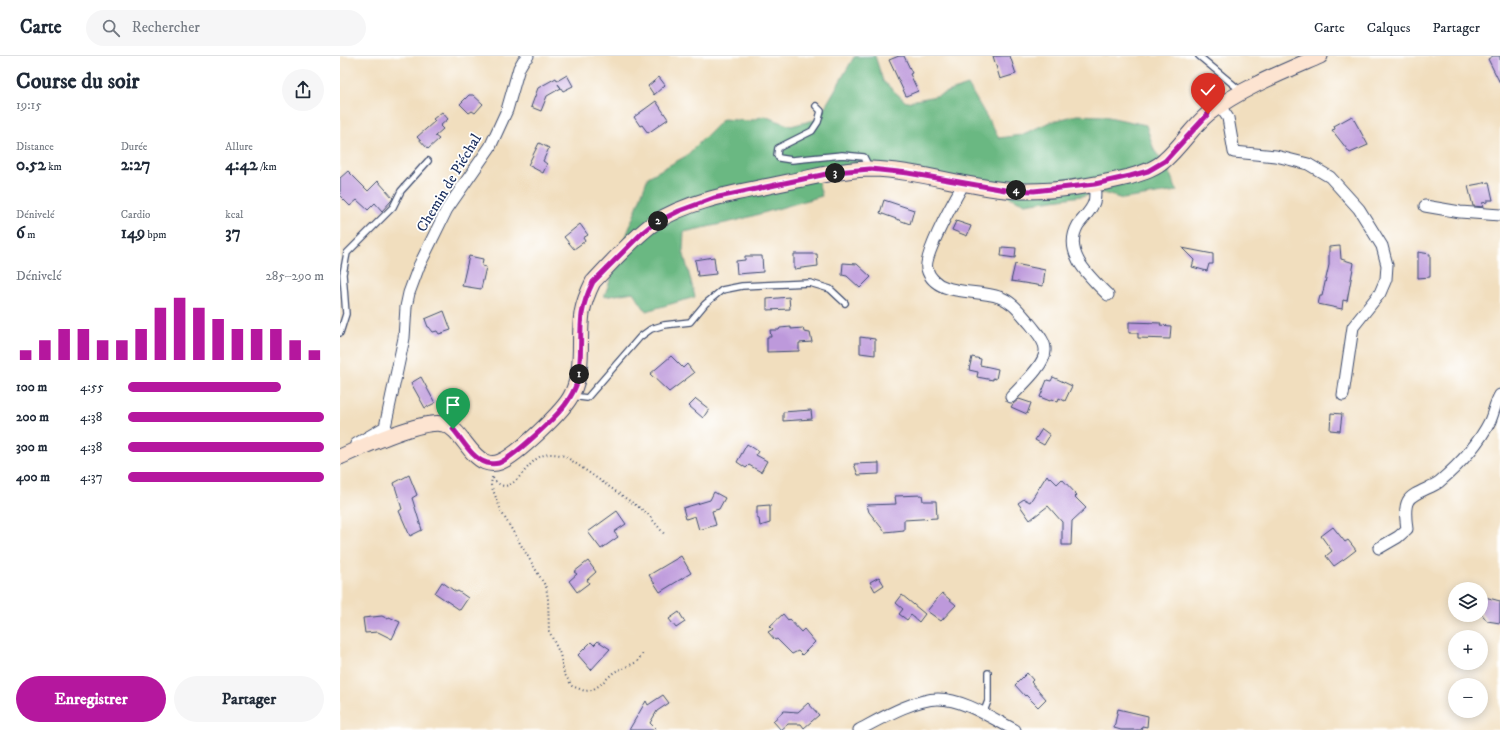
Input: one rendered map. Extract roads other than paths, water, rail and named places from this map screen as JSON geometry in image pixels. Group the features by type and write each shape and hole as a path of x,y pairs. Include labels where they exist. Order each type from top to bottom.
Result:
{"street":[{"name":"Chemin de Piéchal","path":"345,454 360,441 385,427 404,338 406,307 409,293 419,266 447,209 490,147 507,110 519,68 528,56"},
{"path":"345,454 423,425 444,424 453,429 475,456 487,463 494,464 510,456 556,416 571,396 576,385 579,372 582,314 593,282 642,233 653,224 679,211 714,198 836,172 870,169 908,173 1005,190 1034,191 1095,184 1130,176 1148,171 1165,161 1208,114 1220,106 1243,92 1320,56"},
{"path":"1220,106 1228,118 1234,152 1276,156 1308,164 1330,177 1359,209 1382,246 1387,265 1386,279 1380,293 1353,327 1343,394"},
{"path":"964,184 949,209 930,253 926,268 933,281 944,287 999,297 1013,304 1041,338 1046,350 1043,361 1012,397"},
{"path":"1095,184 1094,202 1077,226 1074,240 1076,256 1085,272 1108,295"},
{"path":"1425,206 1460,212 1500,215"},
{"path":"1379,548 1398,537 1407,529 1407,502 1411,497 1434,486 1449,473 1480,438 1491,419 1500,395"},
{"path":"859,730 904,708 924,701 938,699 959,702 1015,730"}],"lane":[{"path":"1199,56 1243,92"},
{"path":"816,106 821,111 818,122 812,131 778,148 776,155 779,158 792,160 842,155 864,157 870,169"},
{"path":"340,333 346,314 343,274 347,253 393,206 401,191 428,161"},
{"path":"571,396 587,398 640,337 651,329 664,325 690,322 705,304 722,290 756,284 810,283 830,289 845,303"},
{"path":"983,714 988,701 988,673"}]}
